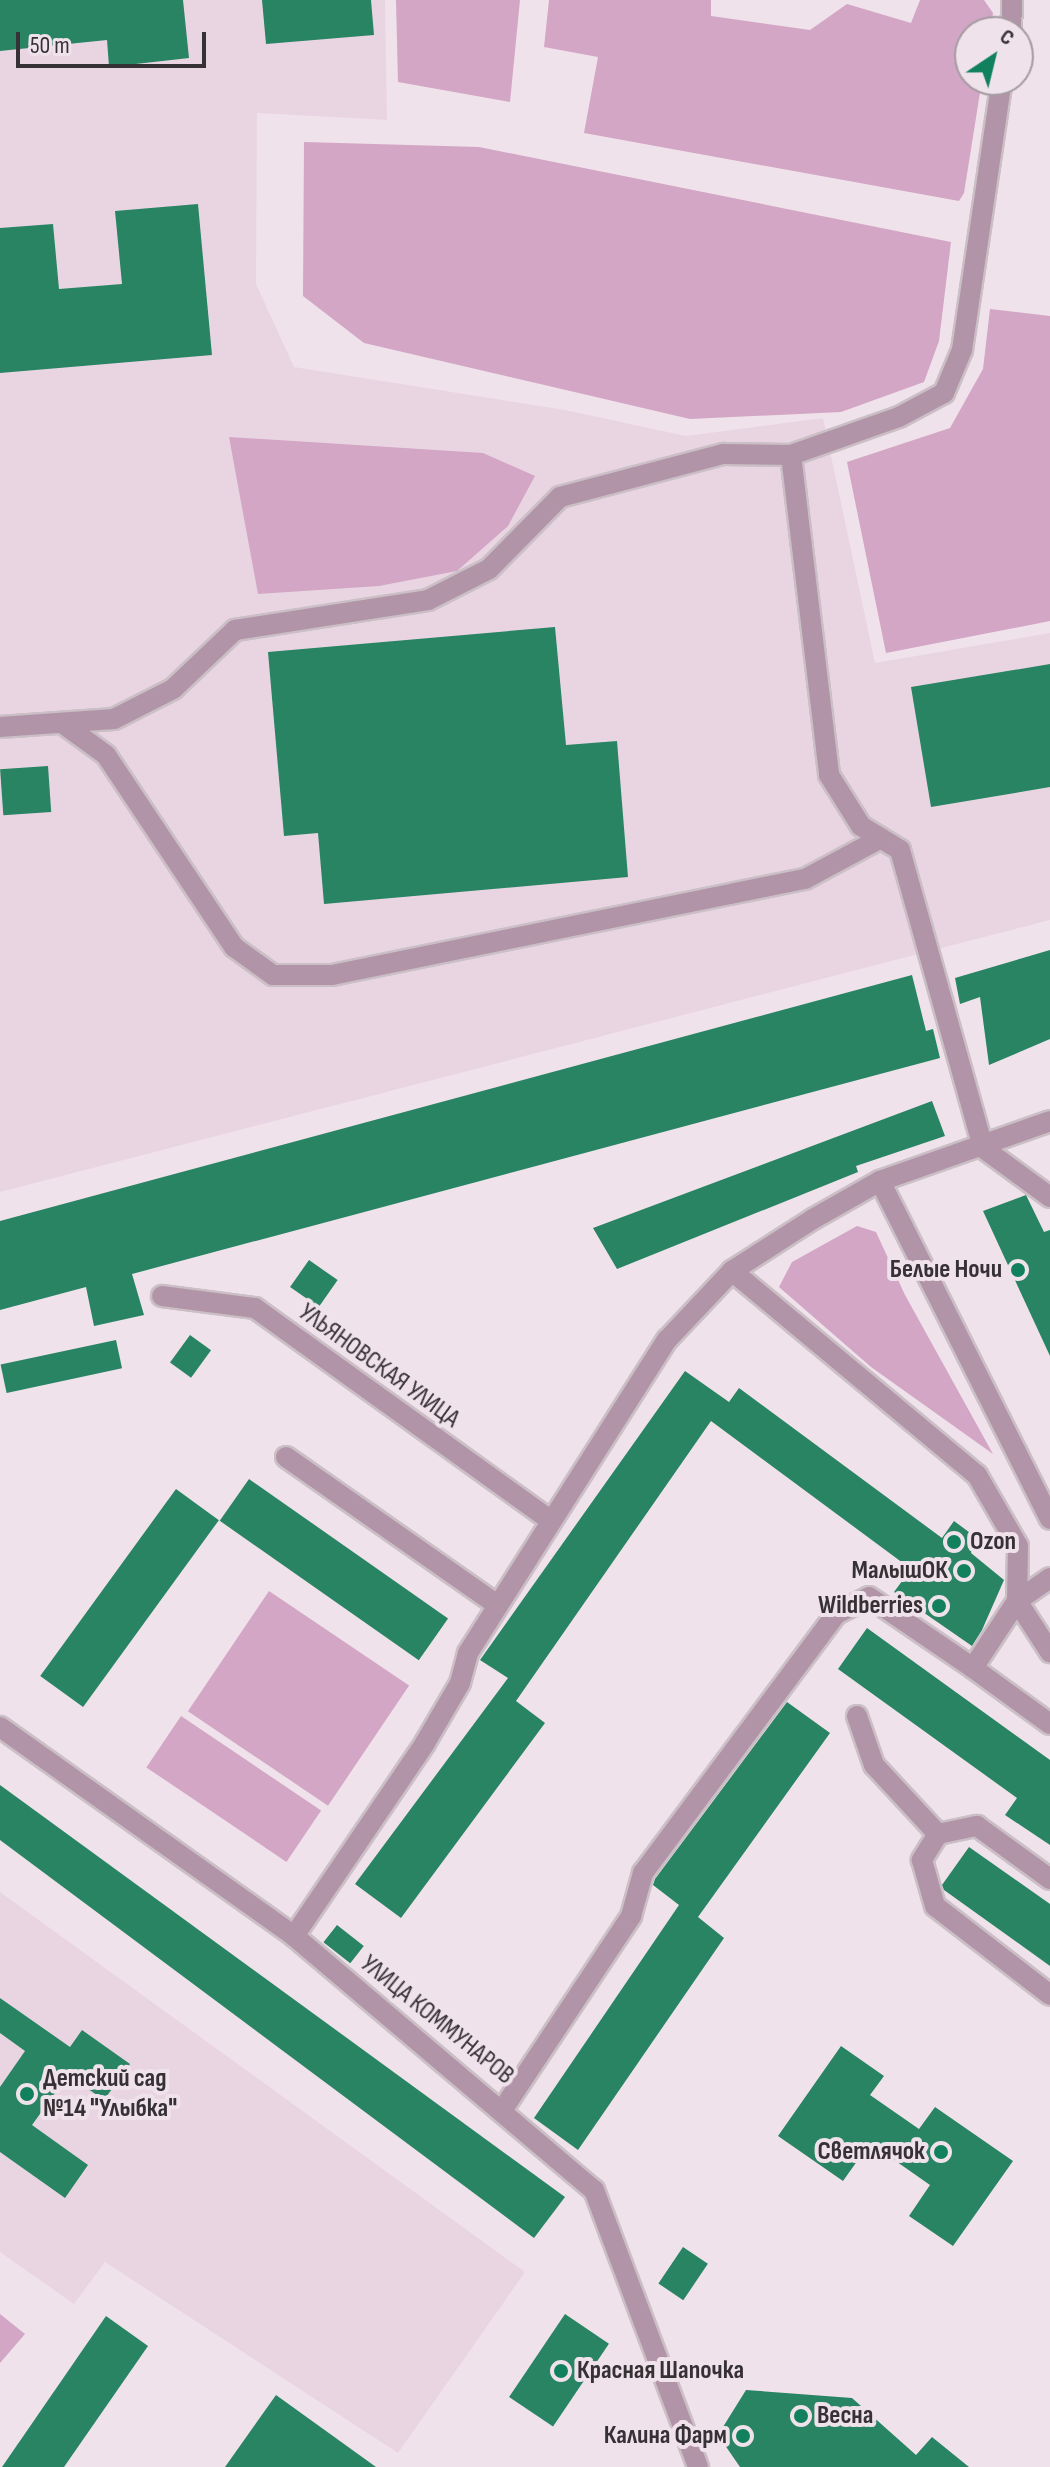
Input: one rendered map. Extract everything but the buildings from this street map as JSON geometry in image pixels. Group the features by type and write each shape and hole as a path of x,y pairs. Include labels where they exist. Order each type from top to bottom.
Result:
{"street":[{"path":"0,727 114,719 173,689 235,630 428,600 489,569 560,497 723,454 791,455 899,417 944,393 962,350 1000,96"},
{"path":"791,455 829,775 861,826 900,850 983,1148 1050,1197"},
{"path":"62,723 106,755 234,947 273,975 332,975 805,879 881,838"},
{"path":"294,1936 425,1743 497,1605 667,1340 732,1271 880,1181 983,1148 1050,1121"},
{"path":"880,1181 1050,1519"},
{"path":"732,1271 977,1475 1018,1546 1017,1601 1050,1652"},
{"name":"УЛЬЯНОВСКАЯ УЛИЦА","path":"162,1296 255,1308 550,1520"},
{"path":"286,1457 497,1605"},
{"path":"973,1668 1017,1601 1050,1578"},
{"path":"503,2109 631,1916 643,1873 836,1614 869,1597 1050,1724"},
{"path":"857,1716 874,1765 938,1834"},
{"name":"УЛИЦА КОММУНАРОВ","path":"0,1727 294,1936 503,2109 594,2190 698,2467"},
{"path":"1050,1879 977,1826 938,1834 922,1860 935,1906 1050,1995"}],"shaded area":[{"path":"0,0 385,0 387,120 257,113 256,284 294,367 565,410 686,436 823,418 875,663 1050,633 1050,920 0,1192"},
{"path":"396,0 520,0 510,102 398,82"},
{"path":"549,0 711,0 711,16 810,30 847,4 911,23 920,0 984,0 993,13 993,16 954,16 954,96 979,96 964,193 959,201 584,133 598,57 544,47"},
{"path":"304,142 479,147 951,242 939,341 924,382 841,412 690,419 364,343 303,296"},
{"path":"990,309 1050,316 1050,621 886,653 847,462 950,428 983,369"},
{"path":"229,437 483,453 535,476 508,526 457,571 379,586 258,594"},
{"path":"857,1226 876,1232 905,1295 993,1454 871,1367 779,1287 792,1262"},
{"path":"269,1591 409,1686 328,1806 188,1711"},
{"path":"181,1716 321,1811 286,1862 146,1767"},
{"path":"0,1892 525,2272 398,2453 105,2262 74,2304 0,2252"},
{"path":"0,2314 25,2334 0,2363"}],"place":[{"name":"Белые Ночи","path":"1018,1270"},
{"name":"Ozon","path":"954,1542"},
{"name":"МалышОК","path":"964,1571"},
{"name":"Wildberries","path":"939,1606"},
{"name":"Детский сад №14 \"Улыбка\"","path":"27,2094"},
{"name":"Светлячок","path":"941,2152"},
{"name":"Красная Шапочка","path":"561,2371"},
{"name":"Весна","path":"801,2416"},
{"name":"Калина Фарм","path":"743,2436"}]}
